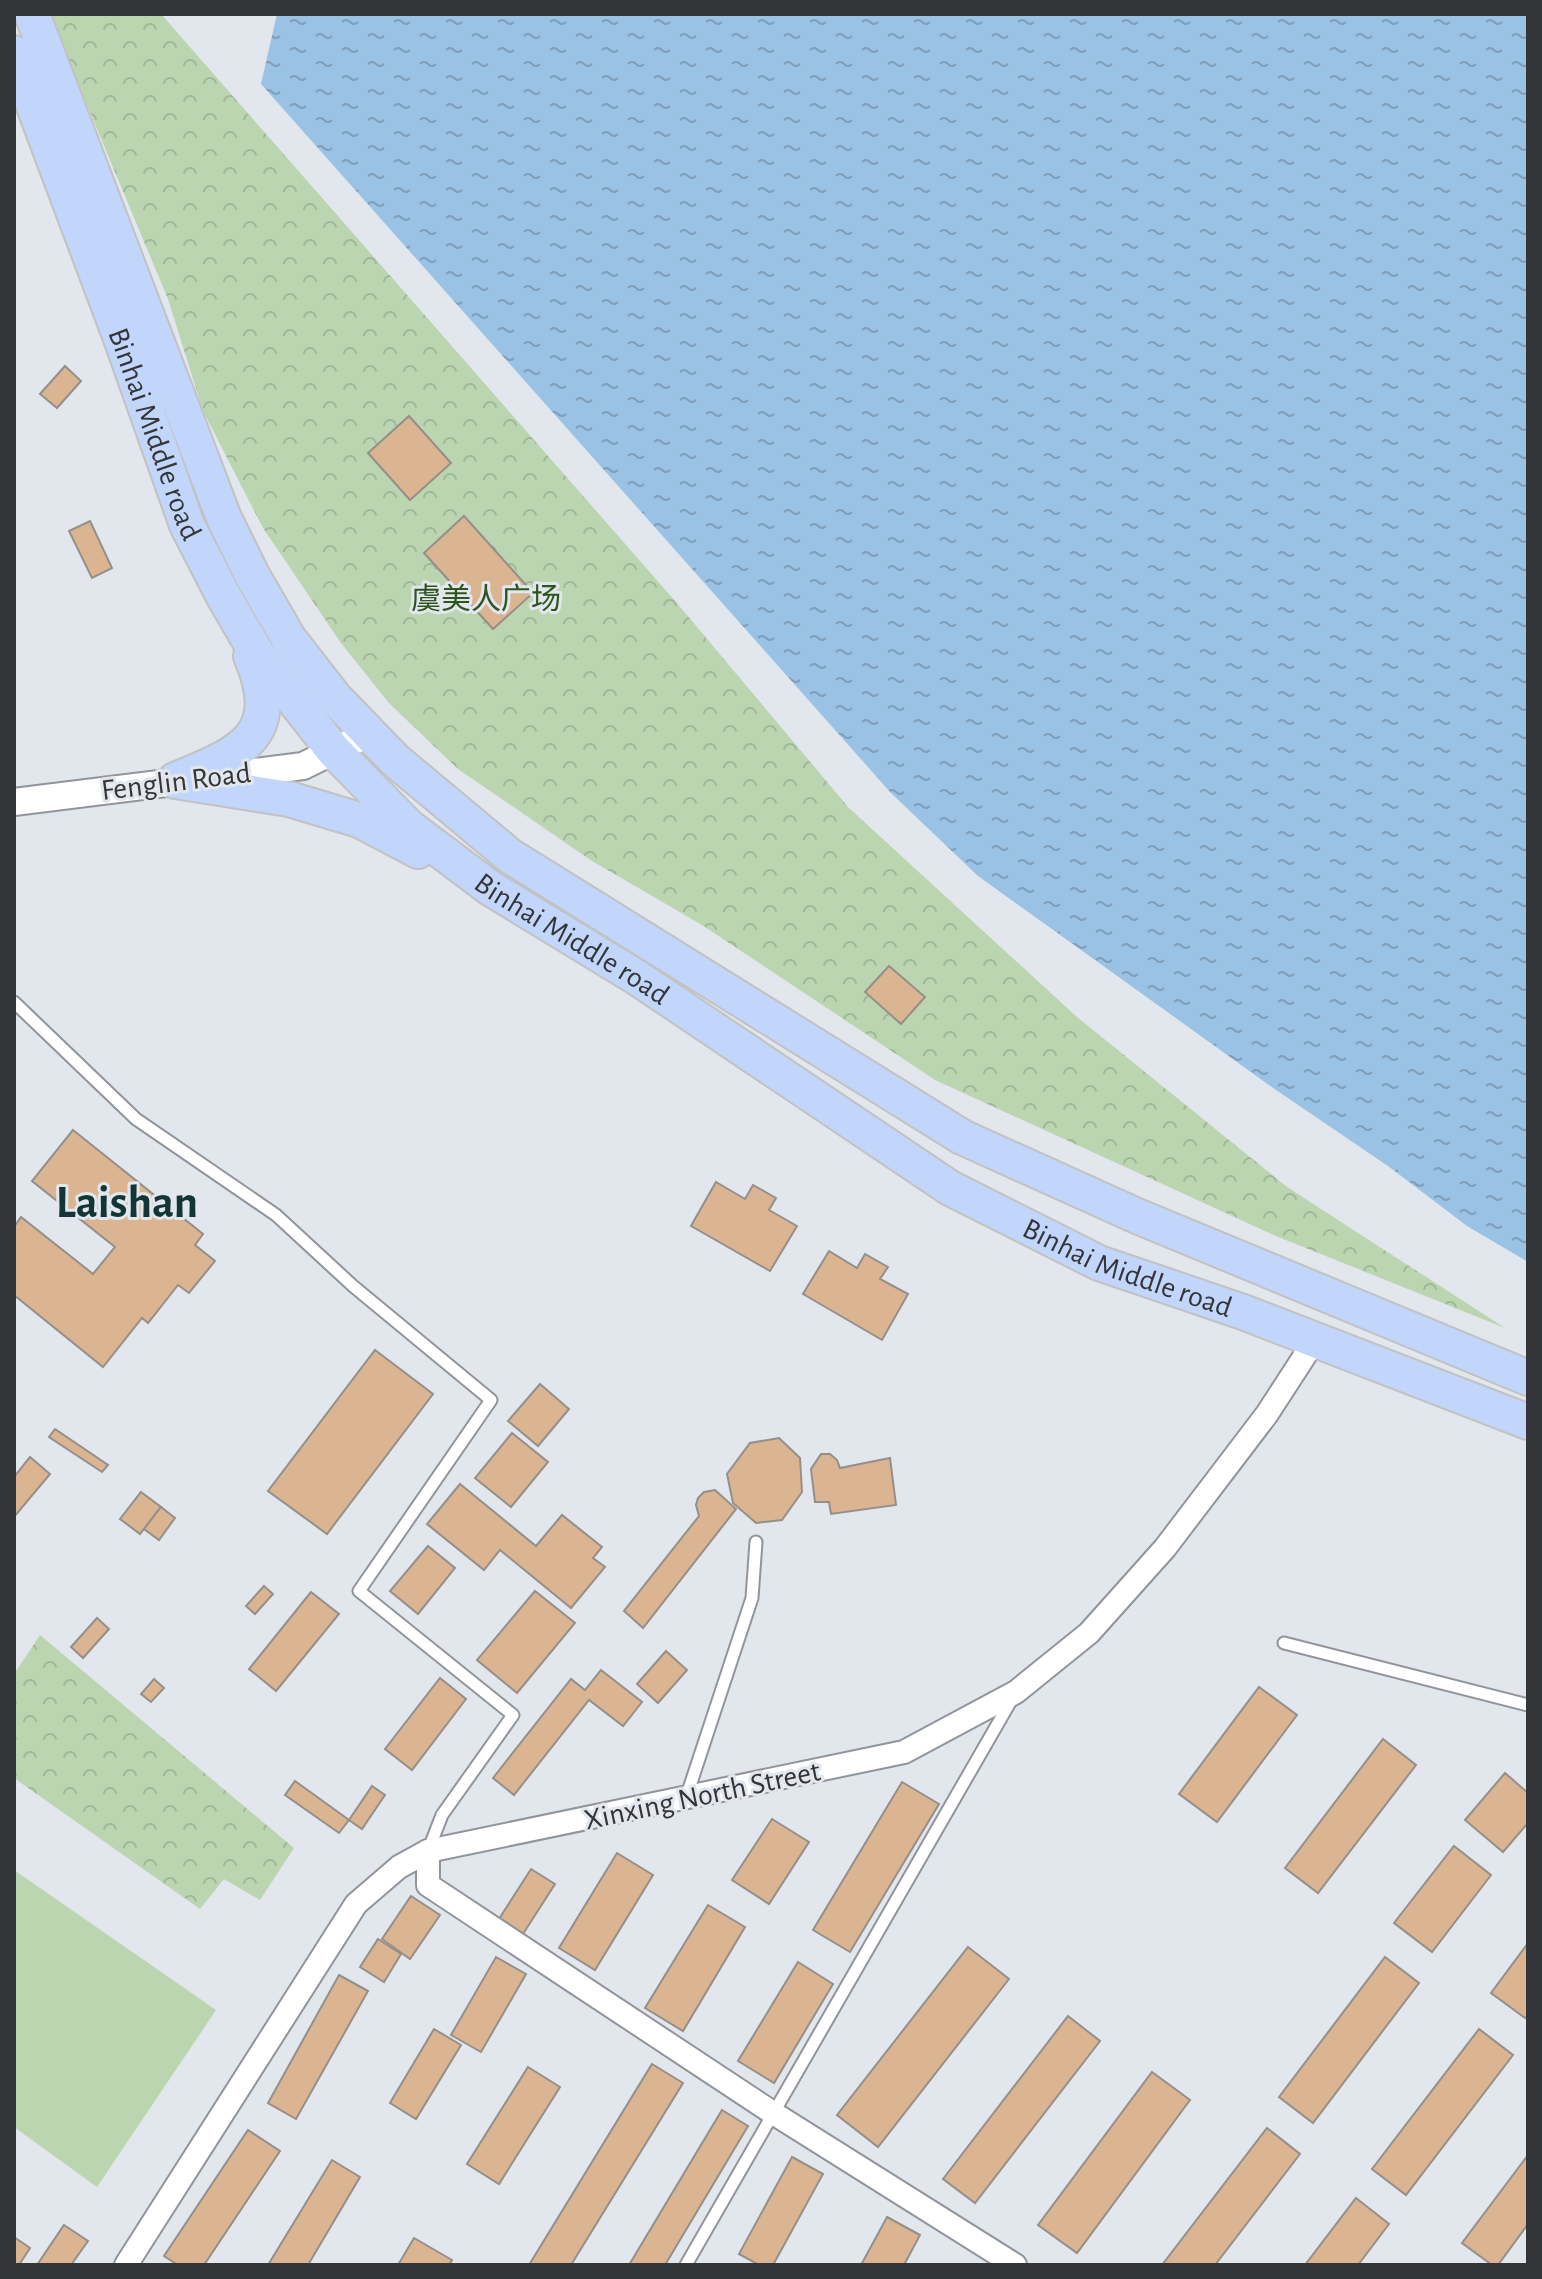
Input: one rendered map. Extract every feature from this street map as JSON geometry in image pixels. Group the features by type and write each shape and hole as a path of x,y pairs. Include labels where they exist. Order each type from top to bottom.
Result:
{"main road":[{"name":"Binhai Middle road","path":"32,14 224,518 252,575 289,639 368,734 432,793 510,856 962,1137 1180,1234 1528,1378"},
{"name":"Binhai Middle road","path":"14,53 187,525 256,652 334,751 409,827 490,888 650,986 950,1188 1099,1263 1243,1312 1528,1422"},
{"path":"175,781 228,758 255,734 262,719 264,698 253,660 224,597"},
{"path":"175,781 289,799 359,820 490,888"}],"street":[{"name":"Fenglin Road","path":"14,802 303,766 368,734"},
{"name":"Xinxing North Street","path":"126,2265 356,1904 399,1867 428,1851 904,1752 1016,1692 1089,1633 1165,1548 1267,1414 1315,1340"},
{"path":"428,1851 428,1885 773,2113 1015,2265"}],"lane":[{"path":"14,1002 136,1119 276,1215 353,1286 491,1400 359,1591 513,1715 442,1815 428,1851"},
{"path":"686,1799 752,1598 756,1542"},
{"path":"1284,1643 1528,1705"},
{"path":"686,2265 1016,1692"}],"green space":[{"name":"虞美人广场","path":"49,14 161,14 676,602 849,808 1077,1017 1287,1187 1505,1328 1276,1236 935,1080 702,925 592,861 458,769 389,703 341,643 263,528 203,411 168,299"},
{"path":"40,1635 294,1848 260,1900 224,1879 200,1909 14,1778 14,1674"},
{"path":"14,1870 216,2010 97,2187 14,2127"}],"water":[{"path":"277,14 1528,14 1528,1262 1467,1226 1388,1166 1276,1090 978,876 891,793 261,84"}],"building":[{"path":"65,366 81,381 57,408 40,394"},
{"path":"409,416 451,463 410,500 368,453"},
{"path":"464,516 533,593 493,629 424,553"},
{"path":"90,521 112,568 92,578 69,531"},
{"path":"889,966 925,997 901,1024 865,992"},
{"path":"73,1130 203,1234 195,1245 215,1261 189,1293 178,1285 148,1323 142,1318 103,1367 14,1295 14,1227 21,1217 93,1274 115,1247 32,1181"},
{"path":"716,1182 745,1199 753,1185 776,1198 769,1210 797,1226 770,1271 691,1226"},
{"path":"829,1251 857,1268 865,1254 888,1267 880,1279 908,1294 882,1340 803,1294"},
{"path":"375,1350 433,1394 327,1534 268,1491"},
{"path":"540,1384 569,1409 538,1446 508,1421"},
{"path":"55,1429 108,1465 102,1472 49,1437"},
{"path":"512,1433 548,1462 511,1507 475,1478"},
{"path":"779,1438 800,1458 802,1492 782,1520 756,1523 733,1503 727,1474 750,1443"},
{"path":"821,1454 830,1454 840,1468 890,1458 896,1505 831,1514 829,1502 815,1502 811,1469"},
{"path":"30,1457 50,1474 14,1517 14,1477"},
{"path":"460,1484 536,1546 562,1515 602,1547 593,1558 605,1567 571,1608 500,1550 484,1570 427,1524"},
{"path":"715,1490 736,1509 643,1628 624,1611 699,1516 698,1498 704,1492"},
{"path":"141,1492 161,1507 140,1534 120,1519"},
{"path":"161,1507 175,1518 159,1540 144,1529"},
{"path":"428,1546 455,1568 418,1614 390,1591"},
{"path":"264,1586 273,1594 255,1614 246,1606"},
{"path":"535,1591 575,1623 517,1693 477,1660"},
{"path":"311,1592 339,1614 276,1691 249,1669"},
{"path":"97,1618 109,1629 83,1658 71,1647"},
{"path":"666,1651 687,1670 658,1703 637,1684"},
{"path":"601,1670 642,1702 623,1726 589,1700 514,1795 493,1778 571,1679 585,1690"},
{"path":"440,1678 466,1699 412,1770 385,1749"},
{"path":"154,1679 164,1688 151,1702 141,1694"},
{"path":"1259,1687 1297,1715 1217,1822 1179,1794"},
{"path":"1383,1739 1416,1765 1318,1893 1285,1868"},
{"path":"1505,1773 1528,1793 1528,1823 1503,1852 1465,1820"},
{"path":"295,1781 349,1820 339,1833 285,1795"},
{"path":"902,1782 939,1804 850,1952 813,1930"},
{"path":"372,1786 385,1795 362,1829 349,1820"},
{"path":"772,1819 809,1842 769,1904 732,1880"},
{"path":"1454,1846 1491,1875 1432,1952 1394,1923"},
{"path":"617,1853 653,1875 595,1970 559,1948"},
{"path":"531,1869 555,1884 523,1934 499,1919"},
{"path":"411,1896 440,1915 410,1959 382,1939"},
{"path":"708,1905 745,1927 683,2031 645,2008"},
{"path":"378,1939 401,1954 384,1982 360,1967"},
{"path":"1528,1943 1528,2015 1525,2018 1491,1993"},
{"path":"968,1947 1009,1979 878,2147 837,2115"},
{"path":"496,1957 526,1974 481,2052 451,2035"},
{"path":"1385,1957 1419,1983 1313,2123 1279,2097"},
{"path":"798,1962 833,1984 774,2083 738,2061"},
{"path":"339,1975 368,1991 296,2119 268,2103"},
{"path":"1068,2016 1100,2041 975,2203 943,2179"},
{"path":"434,2029 461,2045 416,2119 390,2103"},
{"path":"1479,2029 1513,2055 1406,2195 1372,2169"},
{"path":"652,2064 683,2083 571,2265 529,2265"},
{"path":"528,2067 560,2087 499,2184 467,2164"},
{"path":"1152,2072 1190,2100 1077,2253 1038,2225"},
{"path":"722,2110 748,2126 665,2265 629,2265"},
{"path":"1267,2128 1300,2154 1215,2265 1162,2265"},
{"path":"248,2130 280,2151 204,2265 178,2265 164,2256"},
{"path":"1528,2155 1528,2224 1498,2265 1492,2265 1462,2243"},
{"path":"792,2157 823,2174 773,2265 759,2265 739,2254"},
{"path":"332,2160 360,2177 308,2265 268,2265"},
{"path":"1356,2198 1389,2224 1358,2265 1305,2265"},
{"path":"887,2217 920,2235 904,2265 861,2265"},
{"path":"64,2225 88,2241 71,2265 37,2265"},
{"path":"14,2237 30,2248 19,2265 14,2265"},
{"path":"414,2238 452,2260 449,2265 398,2265"}],"district":[{"name":"Laishan","path":"127,1201"}]}
